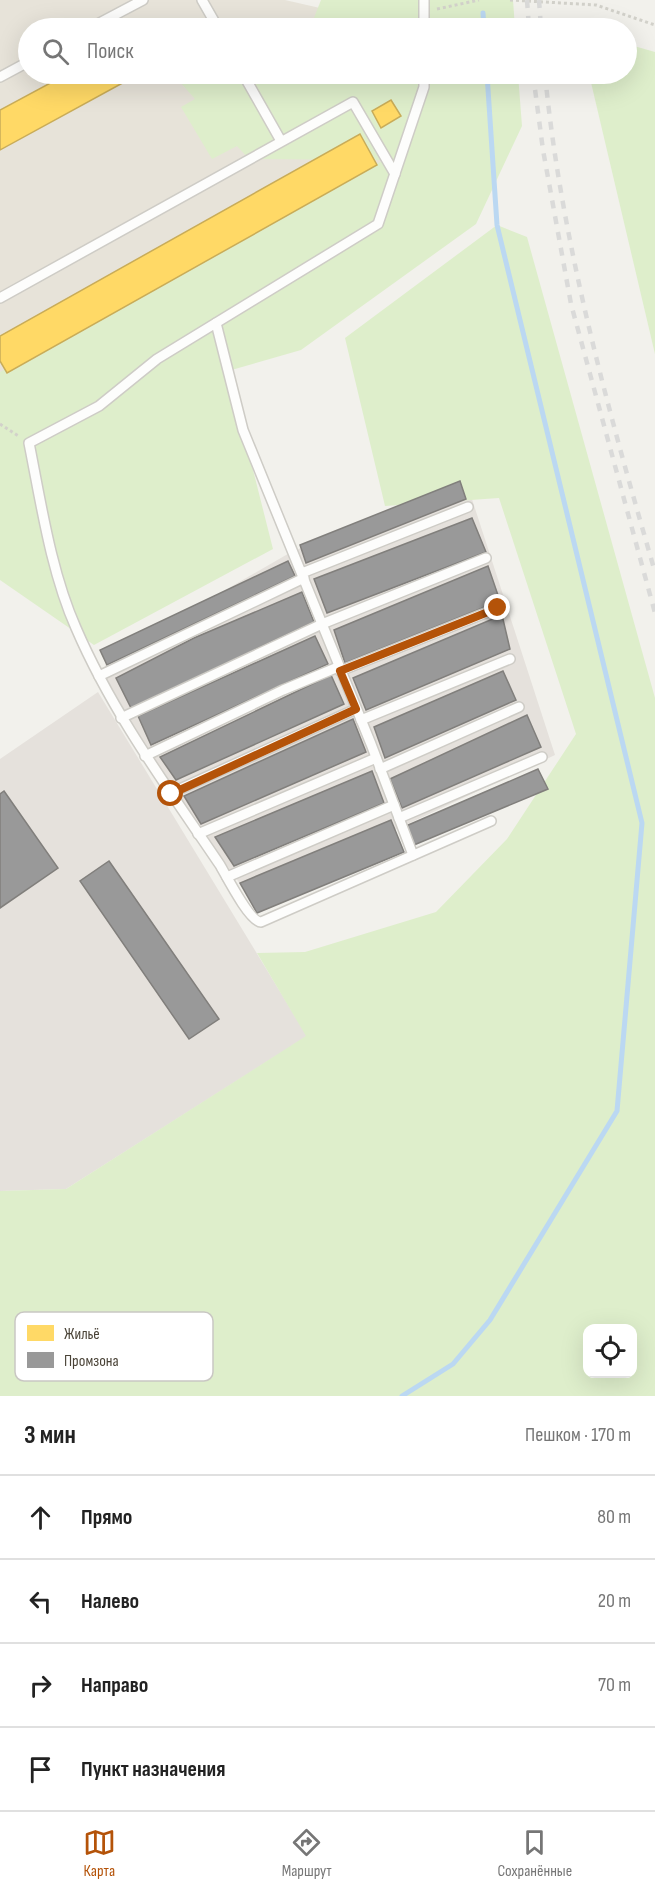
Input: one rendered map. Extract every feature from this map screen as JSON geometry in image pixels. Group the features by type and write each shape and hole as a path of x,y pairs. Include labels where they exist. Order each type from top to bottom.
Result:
{"lane":[{"path":"109,18 143,0"},
{"path":"202,0 212,18"},
{"path":"424,0 424,18"},
{"path":"0,77 18,67"},
{"path":"249,84 281,141"},
{"path":"424,84 378,224 158,359 99,406 29,443 43,512 66,602 75,627 121,718 227,877 252,919 261,922 491,821"},
{"path":"0,298 353,102 395,174"},
{"path":"216,323 243,430 303,575 413,855"},
{"path":"99,676 303,575 468,507"},
{"path":"121,718 322,624 486,558"},
{"path":"145,756 272,694 498,608"},
{"path":"361,720 510,659"},
{"path":"380,769 519,707"},
{"path":"171,794 356,709"},
{"path":"399,818 542,757"},
{"path":"198,834 376,758"},
{"path":"227,877 394,806"}],"path":[{"path":"424,12 479,0"},
{"path":"510,0 596,5 634,18"},
{"path":"637,19 655,25"},
{"path":"0,424 29,443"}],"shaded area":[{"path":"0,0 285,0 364,18 18,18 18,84 409,84 463,204 0,453"},
{"path":"469,490 555,755 250,898 103,691 106,659 293,551"},
{"path":"98,692 307,1036 66,1189 0,1191 0,759"}],"green space":[{"path":"321,0 513,0 514,18 314,18"},
{"path":"637,47 655,52 655,354 591,84 637,84"},
{"path":"182,84 519,84 522,126 476,224 301,350 228,371 273,549 94,645 0,580 0,372 384,160 249,159 237,146 212,159 181,107 195,99"},
{"path":"497,225 527,237 655,698 655,1396 0,1396 0,1191 66,1189 306,1036 257,953 305,952 436,912 507,839 576,734 499,498 385,506 345,338"}],"building: Жильё":[{"path":"48,84 121,84 0,150 0,110"},
{"path":"391,100 401,116 381,128 372,111"},
{"path":"360,134 377,165 7,373 0,361 0,336"}],"building: Промзона":[{"path":"460,481 466,499 306,563 300,545"},
{"path":"472,518 486,552 327,613 314,579"},
{"path":"288,561 295,576 107,665 100,650"},
{"path":"488,566 500,601 345,663 334,630"},
{"path":"302,592 314,622 131,708 116,678 194,638"},
{"path":"502,615 510,649 366,710 353,678"},
{"path":"315,636 328,664 151,745 138,716"},
{"path":"503,671 516,700 385,758 374,727"},
{"path":"331,675 344,704 176,780 160,757"},
{"path":"527,715 541,747 402,808 390,779"},
{"path":"353,719 366,752 201,824 184,796"},
{"path":"538,769 548,789 414,845 406,826"},
{"path":"372,771 384,803 234,866 215,837"},
{"path":"4,791 58,868 0,908 0,794"},
{"path":"391,820 404,852 257,913 240,883"},
{"path":"109,861 219,1019 189,1039 80,881"}],"waterway":[{"path":"483,13 483,18"},
{"path":"402,1396 453,1364 490,1320 617,1111 642,823 497,225 488,84"}],"railway":[{"path":"527,0 528,18"},
{"path":"539,0 540,18"},
{"path":"534,84 543,150 571,304 655,613"},
{"path":"546,84 562,199 588,325 655,572"}],"route":[{"path":"171,794 356,709 340,671 498,608"}]}
